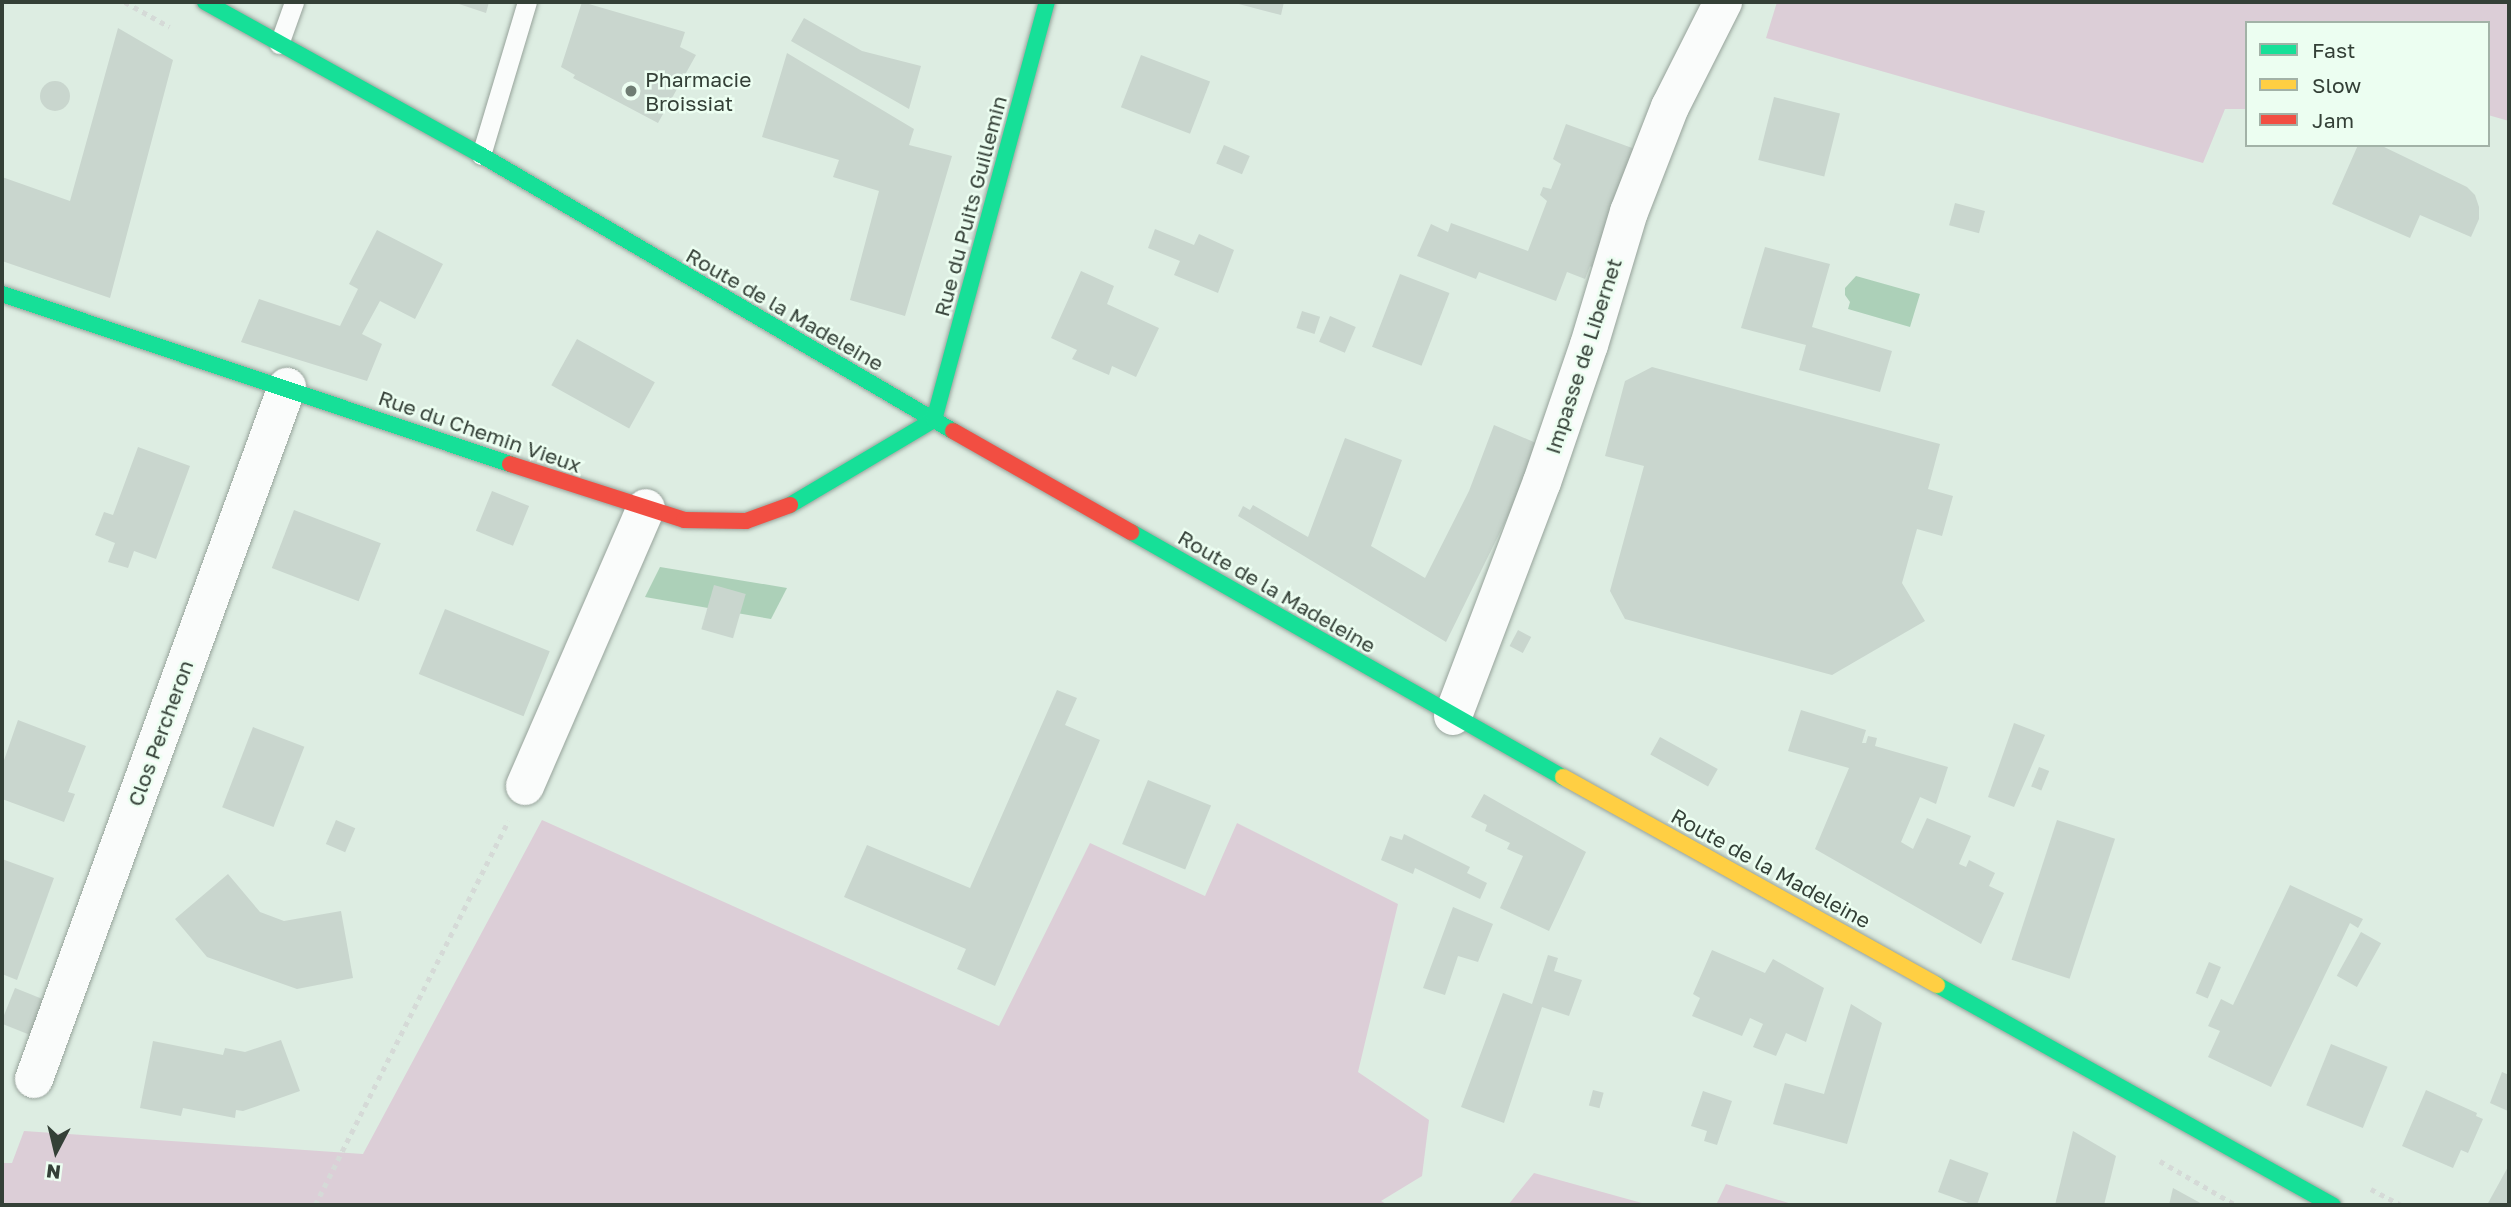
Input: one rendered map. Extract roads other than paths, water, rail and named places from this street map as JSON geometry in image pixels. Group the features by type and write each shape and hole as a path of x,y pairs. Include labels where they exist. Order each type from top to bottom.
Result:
{"main road":[{"name":"Route de la Madeleine","path":"205,2 481,155 934,420 1453,716 2333,1205"},
{"name":"Rue du Puits Guillemin","path":"934,420 1047,2"},
{"name":"Rue du Chemin Vieux","path":"2,294 684,520 746,521 791,505 934,420"}],"street":[{"name":"Impasse de Libernet","path":"1453,716 1542,482 1589,345 1629,212 1670,107 1723,2"},
{"name":"Clos Percheron","path":"34,1079 286,387"},
{"path":"525,786 646,508"}],"lane":[{"path":"279,44 294,2"},
{"path":"481,155 527,2"}],"place":[{"name":"Pharmacie Broissiat","path":"631,91"}]}
